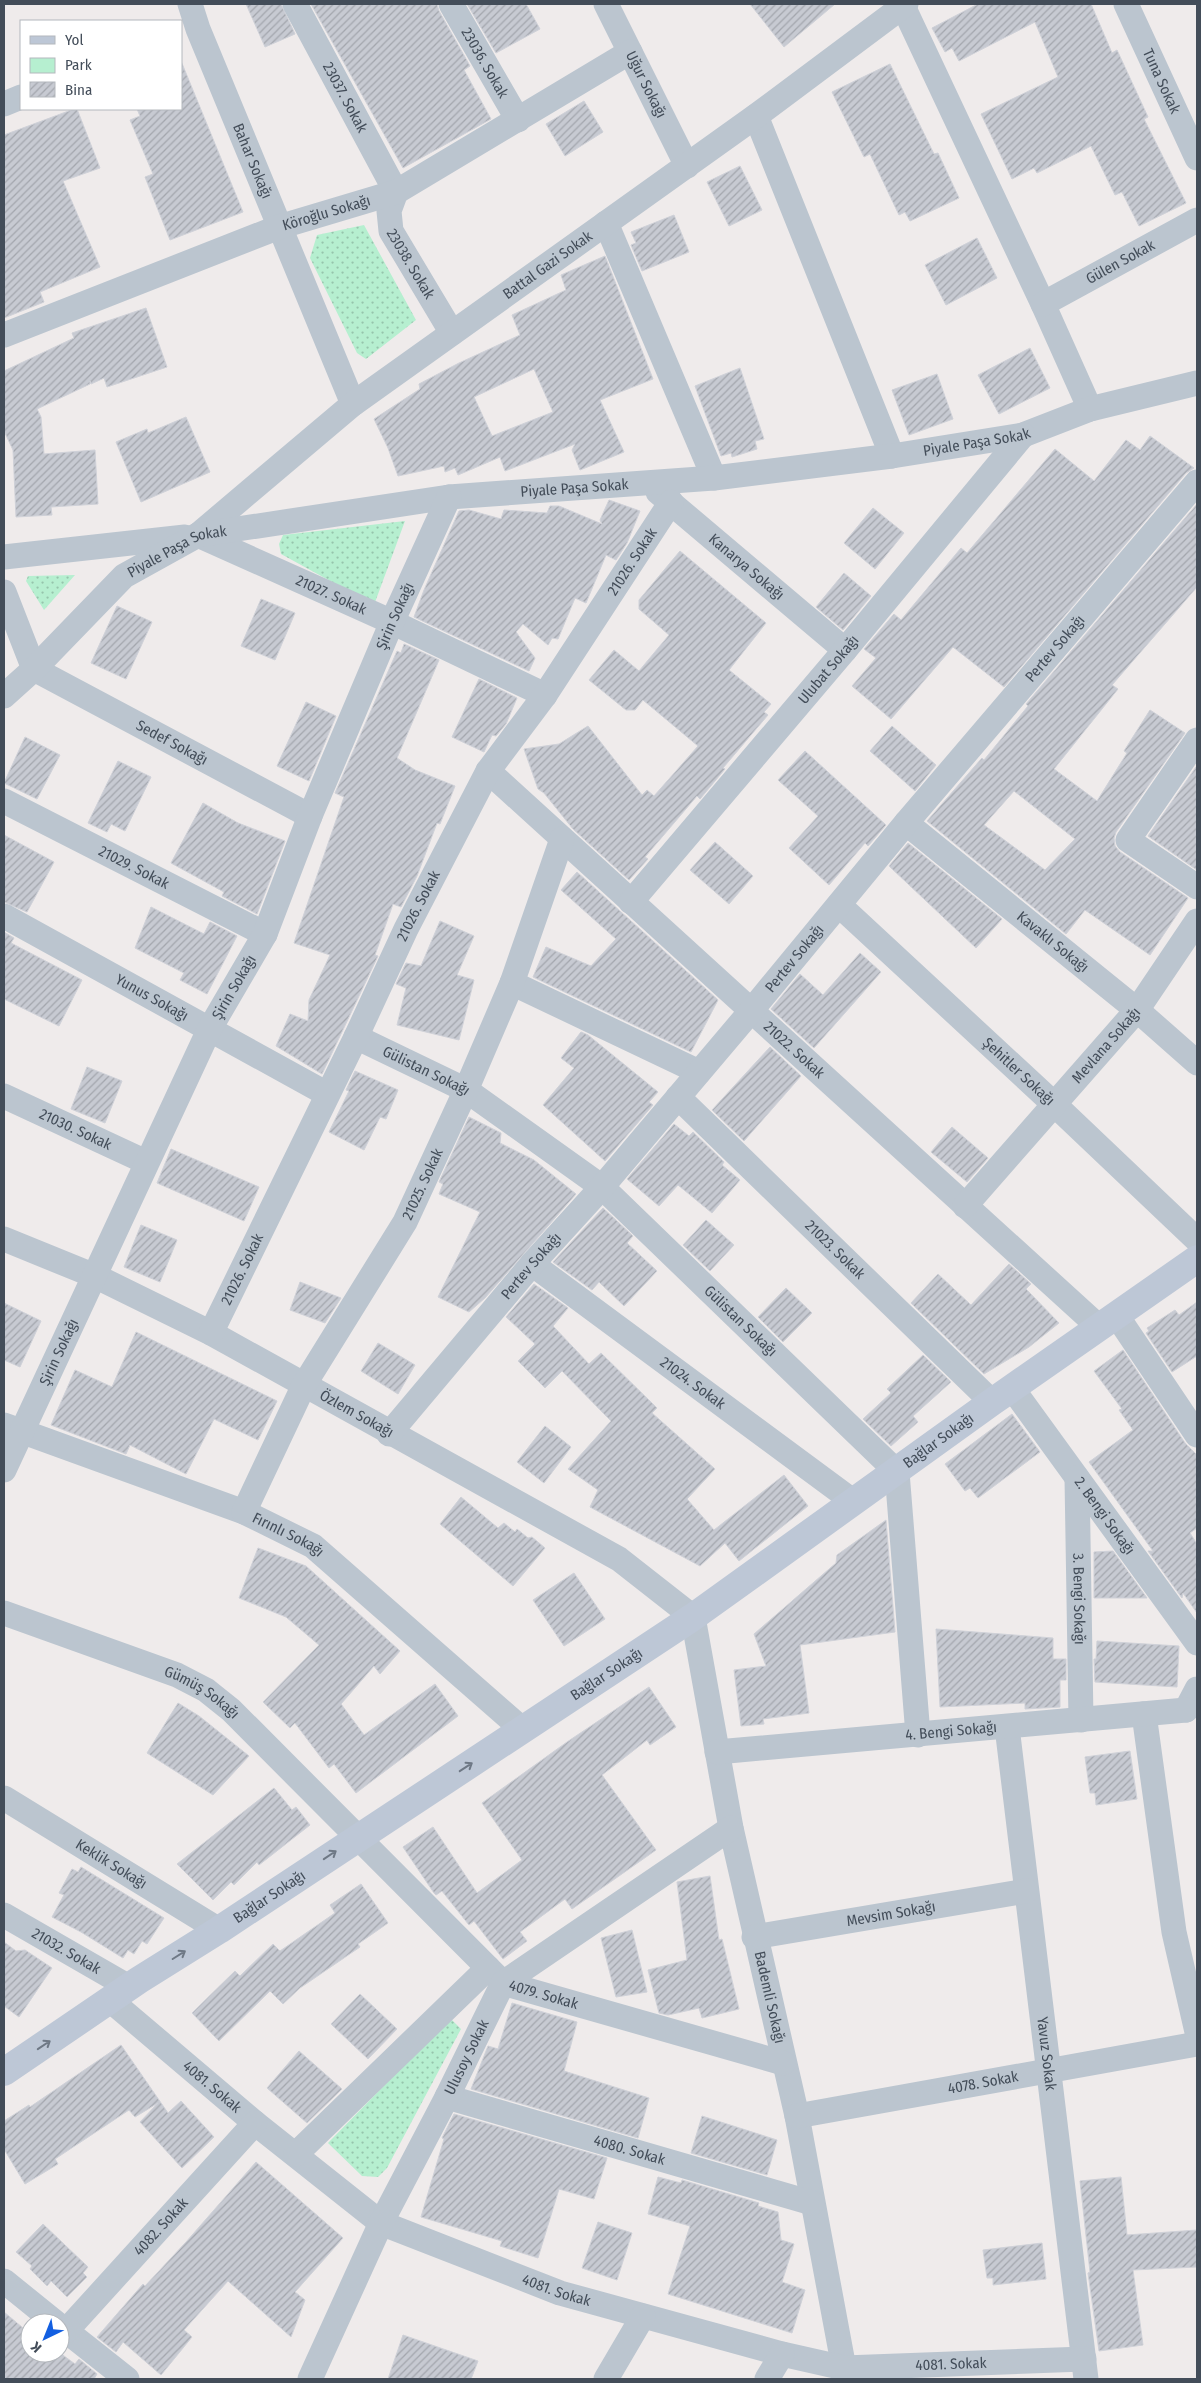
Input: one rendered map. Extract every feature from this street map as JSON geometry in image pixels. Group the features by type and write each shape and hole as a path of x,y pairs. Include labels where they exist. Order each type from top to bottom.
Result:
{"main road":[{"name":"Bağlar Sokağı","path":"4,2072 357,1837 693,1617 898,1472 1002,1395 1197,1259"}],"street":[{"name":"Bahar Sokağı","path":"190,4 190,32 279,227 353,404"},
{"name":"23037. Sokak","path":"295,4 396,192"},
{"name":"23036. Sokak","path":"451,4 518,120"},
{"name":"Uğur Sokağı","path":"606,4 687,166"},
{"name":"Battal Gazi Sokak","path":"198,536 353,404 756,116 904,4"},
{"path":"904,4 1090,409"},
{"name":"Tuna Sokak","path":"1126,4 1197,158"},
{"name":"Köroğlu Sokağı","path":"4,335 279,227 396,192 630,52"},
{"path":"4,104 20,97"},
{"path":"756,116 892,456"},
{"name":"23038. Sokak","path":"396,192 389,211 391,231 452,334"},
{"name":"Gülen Sokak","path":"1043,304 1197,220"},
{"path":"606,224 714,478"},
{"name":"Piyale Paşa Sokak","path":"4,696 34,669 124,576 198,536 449,497 714,478 892,456 1023,435 1090,409 1197,382"},
{"name":"Ulubat Sokağı","path":"631,902 845,650 1023,435"},
{"name":"Pertev Sokağı","path":"389,1434 532,1264 602,1187 906,824 1197,482"},
{"name":"Kanarya Sokağı","path":"649,484 845,650"},
{"name":"Şirin Sokağı","path":"4,1470 12,1428 94,1276 209,1030 265,934 310,816 392,622 449,497"},
{"name":"21026. Sokak","path":"211,1334 356,1037 406,929 488,771 545,695 671,502"},
{"path":"4,557 198,536"},
{"name":"21027. Sokak","path":"198,536 392,622 545,695"},
{"path":"4,592 34,669"},
{"name":"Sedef Sokağı","path":"34,669 310,816"},
{"path":"1197,740 1128,840 1197,887"},
{"name":"21022. Sokak","path":"488,771 965,1206 1108,1322 1197,1435"},
{"name":"21029. Sokak","path":"4,801 265,934"},
{"name":"Kavaklı Sokağı","path":"906,824 1137,1010 1197,1063"},
{"name":"21025. Sokak","path":"244,1512 304,1385 405,1222 466,1090 512,984 562,839"},
{"name":"Şehitler Sokağı","path":"839,905 1055,1105 1197,1240"},
{"name":"Yunus Sokağı","path":"4,916 327,1094"},
{"name":"Mevlana Sokağı","path":"965,1206 1137,1010 1197,921"},
{"path":"512,984 698,1072"},
{"name":"Gülistan Sokağı","path":"356,1037 466,1090 602,1187 898,1472"},
{"name":"21030. Sokak","path":"4,1096 146,1162"},
{"name":"21023. Sokak","path":"678,1097 1002,1395"},
{"name":"Özlem Sokağı","path":"4,1239 94,1276 211,1334 304,1385 389,1434 620,1559 693,1617"},
{"name":"21024. Sokak","path":"532,1264 854,1502"},
{"name":"2. Bengi Sokağı","path":"1002,1395 1078,1478 1197,1643"},
{"name":"Fırınlı Sokağı","path":"12,1428 244,1512 313,1546 523,1730"},
{"path":"898,1472 918,1735"},
{"name":"3. Bengi Sokağı","path":"1078,1478 1081,1720"},
{"name":"Gümüş Sokağı","path":"4,1613 176,1675 206,1690 232,1710 357,1837"},
{"name":"Bademli Sokağı","path":"693,1617 731,1828 754,1937 797,2116 845,2374"},
{"name":"4. Bengi Sokağı","path":"717,1752 1144,1714 1193,1706"},
{"path":"1144,1714 1174,1932 1197,2032"},
{"name":"Yavuz Sokak","path":"1007,1726 1085,2369"},
{"name":"Keklik Sokağı","path":"4,1798 219,1930"},
{"name":"Ulusoy Sokak","path":"318,2377 381,2223 447,2098 496,1975 731,1828"},
{"name":"4079. Sokak","path":"357,1837 496,1975 783,2063"},
{"name":"Mevsim Sokağı","path":"754,1937 1026,1890"},
{"name":"21032. Sokak","path":"4,1915 120,1994"},
{"path":"296,2154 496,1975"},
{"name":"4081. Sokak","path":"120,1994 255,2122 381,2223 560,2293 782,2354 845,2374 1085,2369"},
{"name":"4078. Sokak","path":"797,2116 1197,2044"},
{"name":"4080. Sokak","path":"447,2098 812,2203"},
{"name":"4082. Sokak","path":"70,2317 255,2122"},
{"path":"4,2281 44,2313"},
{"path":"606,2379 643,2316"},
{"path":"70,2334 127,2379"},
{"path":"766,2379 782,2354"}],"green space":[{"path":"364,225 416,320 366,359 357,353 310,258 317,235"},
{"path":"405,521 374,605 281,554 279,544 283,535"},
{"path":"75,575 44,610 26,581 28,576"},
{"path":"450,2018 461,2029 387,2168 378,2177 362,2176 328,2143"}],"building":[{"path":"246,4 281,4 295,34 265,47"},
{"path":"311,4 437,4 439,11 470,66 464,70 491,119 403,168"},
{"path":"467,4 526,4 540,29 496,53"},
{"path":"750,4 835,4 784,47"},
{"path":"978,4 1091,4 1112,53 1117,50 1148,117 1144,119 1186,203 1139,226 1122,192 1115,195 1091,146 1037,173 1034,168 1012,179 981,114 1058,77 1035,22 959,61 952,48 945,52 932,28"},
{"path":"182,63 243,212 170,240 145,177 153,174 130,120 140,116 137,110 182,110"},
{"path":"890,64 934,154 938,153 959,198 910,221 905,212 899,215 870,154 864,157 832,92"},
{"path":"584,101 603,132 565,156 546,124"},
{"path":"71,110 77,110 100,168 63,181 100,267 40,292 44,302 4,318 4,135"},
{"path":"740,166 762,210 729,226 707,182"},
{"path":"674,215 689,252 642,271 631,245 636,243 631,232"},
{"path":"977,238 997,278 946,305 925,265"},
{"path":"605,256 653,379 600,400 624,452 580,470 572,450 575,444 505,471 500,457 458,475 455,468 445,472 444,466 398,476 388,448 374,419 420,389 419,384 520,335 512,315 566,290 561,275","holes":["534,369 553,412 492,436 474,397"]},
{"path":"146,308 167,367 107,387 104,378 91,384 90,381 90,384 37,409 41,417 44,454 95,450 98,504 51,507 52,515 16,517 13,450 4,431 4,371 74,338 72,333"},
{"path":"1030,348 1050,388 999,414 978,375"},
{"path":"740,368 764,439 755,441 757,449 732,457 731,453 721,456 695,386"},
{"path":"937,374 953,419 909,435 892,390"},
{"path":"186,417 210,472 141,502 116,442 147,429 148,433"},
{"path":"1150,436 1194,468 1186,473 1004,687 953,647 891,719 852,686 876,658 864,649 894,614 901,620 961,548 967,553 1055,449 1094,481 1126,440 1140,450"},
{"path":"609,500 640,511 627,543 616,560 606,555 586,603 575,598 558,639 552,638 548,645 523,624 516,632 535,658 529,671 414,617 459,511 469,510 501,519 504,510 547,513 550,506 559,506 602,524 600,520"},
{"path":"1197,504 1197,587 1112,685 1118,689 1054,769 1097,801 1127,753 1124,751 1150,710 1185,733 1116,832 1114,838 1115,846 1120,852 1188,898 1150,955 1085,910 1066,934 927,821 982,758 984,760 1028,706 1026,704","holes":["1014,791 1075,839 1045,870 984,825"]},
{"path":"873,508 904,533 875,569 844,543"},
{"path":"680,551 766,623 729,670 771,704 764,712 768,715 723,768 725,769 700,799 697,796 645,857 648,859 629,880 573,829 544,793 538,789 524,749 559,744 588,726 642,795 647,790 654,796 698,746 643,700 635,710 626,710 589,680 614,650 639,671 669,635 639,609 639,600"},
{"path":"844,573 871,596 843,630 816,607"},
{"path":"261,599 295,613 275,660 241,646"},
{"path":"117,606 152,622 126,679 91,663"},
{"path":"404,644 439,660 397,758 415,770 455,786 440,824 437,823 417,876 401,907 393,904 375,955 378,956 322,1074 276,1046 290,1014 308,1021 309,1000 330,955 294,943 344,797 335,793 397,651 401,653"},
{"path":"479,679 517,698 506,724 496,736 492,735 484,752 452,737"},
{"path":"306,702 336,716 309,781 277,766"},
{"path":"892,726 936,765 915,791 870,751"},
{"path":"25,737 60,755 37,799 4,783"},
{"path":"805,751 886,825 868,846 865,843 829,885 789,848 818,816 778,780"},
{"path":"118,761 151,777 125,831 111,824 107,832 88,823"},
{"path":"1196,767 1197,769 1197,870 1148,836"},
{"path":"203,803 238,823 285,841 257,914 222,896 224,892 171,863"},
{"path":"4,835 54,862 27,912 4,902"},
{"path":"715,842 753,876 729,904 690,870"},
{"path":"908,843 1002,919 976,948 889,866"},
{"path":"577,872 718,1000 691,1052 533,977 546,947 591,966 616,939 561,890"},
{"path":"151,907 204,934 210,922 237,936 207,994 180,980 184,973 135,948"},
{"path":"440,921 474,936 457,975 474,980 459,1040 397,1025 406,988 396,984 406,963 421,966"},
{"path":"4,932 14,938 11,943 82,980 59,1026 4,999"},
{"path":"860,953 881,972 814,1048 771,1009 800,974 823,995"},
{"path":"581,1032 588,1035 658,1092 649,1102 653,1105 605,1161 543,1105 574,1068 561,1058"},
{"path":"770,1047 801,1076 744,1141 712,1110"},
{"path":"87,1067 122,1081 105,1123 71,1109"},
{"path":"355,1071 398,1090 386,1119 380,1117 364,1150 329,1132 349,1091 346,1090"},
{"path":"469,1117 501,1133 500,1143 534,1160 576,1194 485,1298 469,1312 438,1297 480,1212 439,1194 443,1184 439,1182"},
{"path":"674,1124 689,1136 693,1132 724,1162 722,1165 740,1180 712,1213 678,1185 659,1206 627,1179"},
{"path":"952,1127 988,1158 967,1182 931,1152"},
{"path":"171,1149 259,1187 244,1221 157,1183"},
{"path":"603,1208 633,1236 627,1243 657,1271 624,1306 599,1282 592,1290 553,1262"},
{"path":"706,1220 734,1245 710,1271 683,1245"},
{"path":"141,1225 177,1240 160,1282 124,1267"},
{"path":"1009,1264 1031,1284 1026,1289 1059,1323 1029,1347 984,1374 911,1303 938,1274 971,1305"},
{"path":"300,1282 341,1298 325,1323 290,1310"},
{"path":"534,1284 568,1308 553,1326 589,1364 601,1353 657,1408 652,1413 715,1469 687,1499 714,1530 784,1475 808,1506 739,1561 725,1543 700,1566 590,1507 598,1490 568,1469 611,1421 562,1371 545,1388 518,1361 535,1344 506,1317"},
{"path":"786,1288 812,1313 783,1342 758,1317"},
{"path":"1197,1302 1197,1356 1172,1372 1146,1333 1149,1331 1147,1328 1175,1310 1179,1315"},
{"path":"4,1303 41,1321 20,1367 4,1360"},
{"path":"136,1332 277,1401 258,1440 214,1419 186,1474 130,1445 126,1454 51,1425 75,1370 112,1387"},
{"path":"378,1343 415,1365 398,1394 361,1371"},
{"path":"1123,1350 1185,1443 1197,1455 1197,1528 1190,1533 1197,1544 1197,1613 1183,1593 1182,1598 1148,1551 1153,1551 1089,1462 1133,1430 1119,1410 1122,1409 1094,1371"},
{"path":"923,1355 951,1382 913,1416 918,1422 891,1446 863,1419 891,1393 887,1389"},
{"path":"1012,1414 1040,1452 978,1498 970,1488 965,1491 945,1464"},
{"path":"545,1426 571,1447 544,1483 517,1462"},
{"path":"461,1497 498,1528 504,1523 515,1532 517,1529 528,1538 532,1537 545,1548 513,1586 440,1524"},
{"path":"886,1520 895,1632 800,1645 809,1713 763,1719 764,1724 741,1726 734,1670 766,1666 754,1634 836,1563 837,1555"},
{"path":"258,1548 306,1566 400,1651 380,1674 374,1666 341,1704 364,1735 435,1684 458,1716 356,1793 334,1764 329,1768 295,1723 290,1728 263,1702 319,1645 286,1617 239,1598"},
{"path":"1113,1551 1147,1598 1094,1598 1094,1552"},
{"path":"574,1573 605,1619 564,1646 533,1600"},
{"path":"936,1629 1053,1638 1053,1659 1066,1659 1066,1680 1060,1680 1060,1707 1025,1709 1025,1703 940,1707"},
{"path":"1097,1641 1179,1646 1177,1687 1095,1682 1094,1659 1096,1659"},
{"path":"649,1687 676,1727 650,1745 647,1740 602,1775 656,1850 572,1909 565,1899 520,1932 527,1941 503,1959 474,1921 469,1925 442,1891 436,1895 434,1893 403,1847 433,1827 477,1893 522,1860 482,1803 567,1742"},
{"path":"178,1703 199,1716 249,1756 213,1795 147,1753"},
{"path":"1130,1751 1137,1799 1096,1805 1095,1793 1090,1793 1085,1757"},
{"path":"274,1788 292,1810 296,1807 310,1825 259,1865 257,1862 234,1885 231,1882 213,1900 177,1864"},
{"path":"81,1867 164,1918 147,1944 142,1941 134,1954 128,1950 123,1958 81,1932 52,1917 64,1895 59,1893 72,1869 78,1872"},
{"path":"710,1876 719,1940 722,1939 739,2009 702,2018 699,2008 668,2015 659,2013 648,1970 687,1960 677,1882"},
{"path":"361,1884 388,1923 358,1944 360,1947 300,1988 283,2004 270,1991 219,2041 192,2013 235,1971 240,1976 273,1944 280,1951 335,1913 330,1905"},
{"path":"632,1930 647,1992 616,1997 601,1938"},
{"path":"4,1942 16,1951 25,1950 52,1968 19,2017 4,2006"},
{"path":"360,1994 397,2029 368,2059 331,2024"},
{"path":"512,2003 577,2022 564,2071 649,2098 638,2138 471,2089 488,2046 498,2049"},
{"path":"121,2045 168,2113 181,2101 214,2137 182,2168 140,2122 158,2103 135,2117 129,2110 55,2159 58,2164 25,2184 4,2149 4,2121 29,2105 30,2107"},
{"path":"299,2051 342,2089 307,2123 267,2088"},
{"path":"454,2114 607,2158 594,2199 559,2189 538,2258 500,2246 502,2241 421,2217 444,2139 442,2138"},
{"path":"702,2116 777,2140 767,2175 691,2153"},
{"path":"256,2162 343,2238 295,2292 305,2300 291,2337 228,2281 184,2330 192,2337 161,2375 123,2342 116,2352 97,2337 143,2284 145,2286 186,2242"},
{"path":"658,2177 681,2183 682,2180 759,2203 758,2206 778,2212 781,2240 794,2244 782,2282 805,2290 792,2333 668,2294 690,2226 648,2214"},
{"path":"1121,2177 1127,2235 1197,2230 1197,2267 1133,2270 1143,2345 1099,2351 1088,2273 1090,2272 1080,2181"},
{"path":"598,2222 632,2233 617,2280 582,2268"},
{"path":"43,2224 88,2267 83,2273 87,2277 67,2297 51,2281 47,2286 30,2269 32,2266 16,2252"},
{"path":"1042,2243 1046,2279 993,2285 993,2278 987,2278 983,2250"},
{"path":"4,2312 20,2325 20,2363 70,2363 70,2360 75,2364 79,2359 97,2374 94,2379 4,2379"},
{"path":"403,2335 478,2361 471,2379 388,2379"}]}
